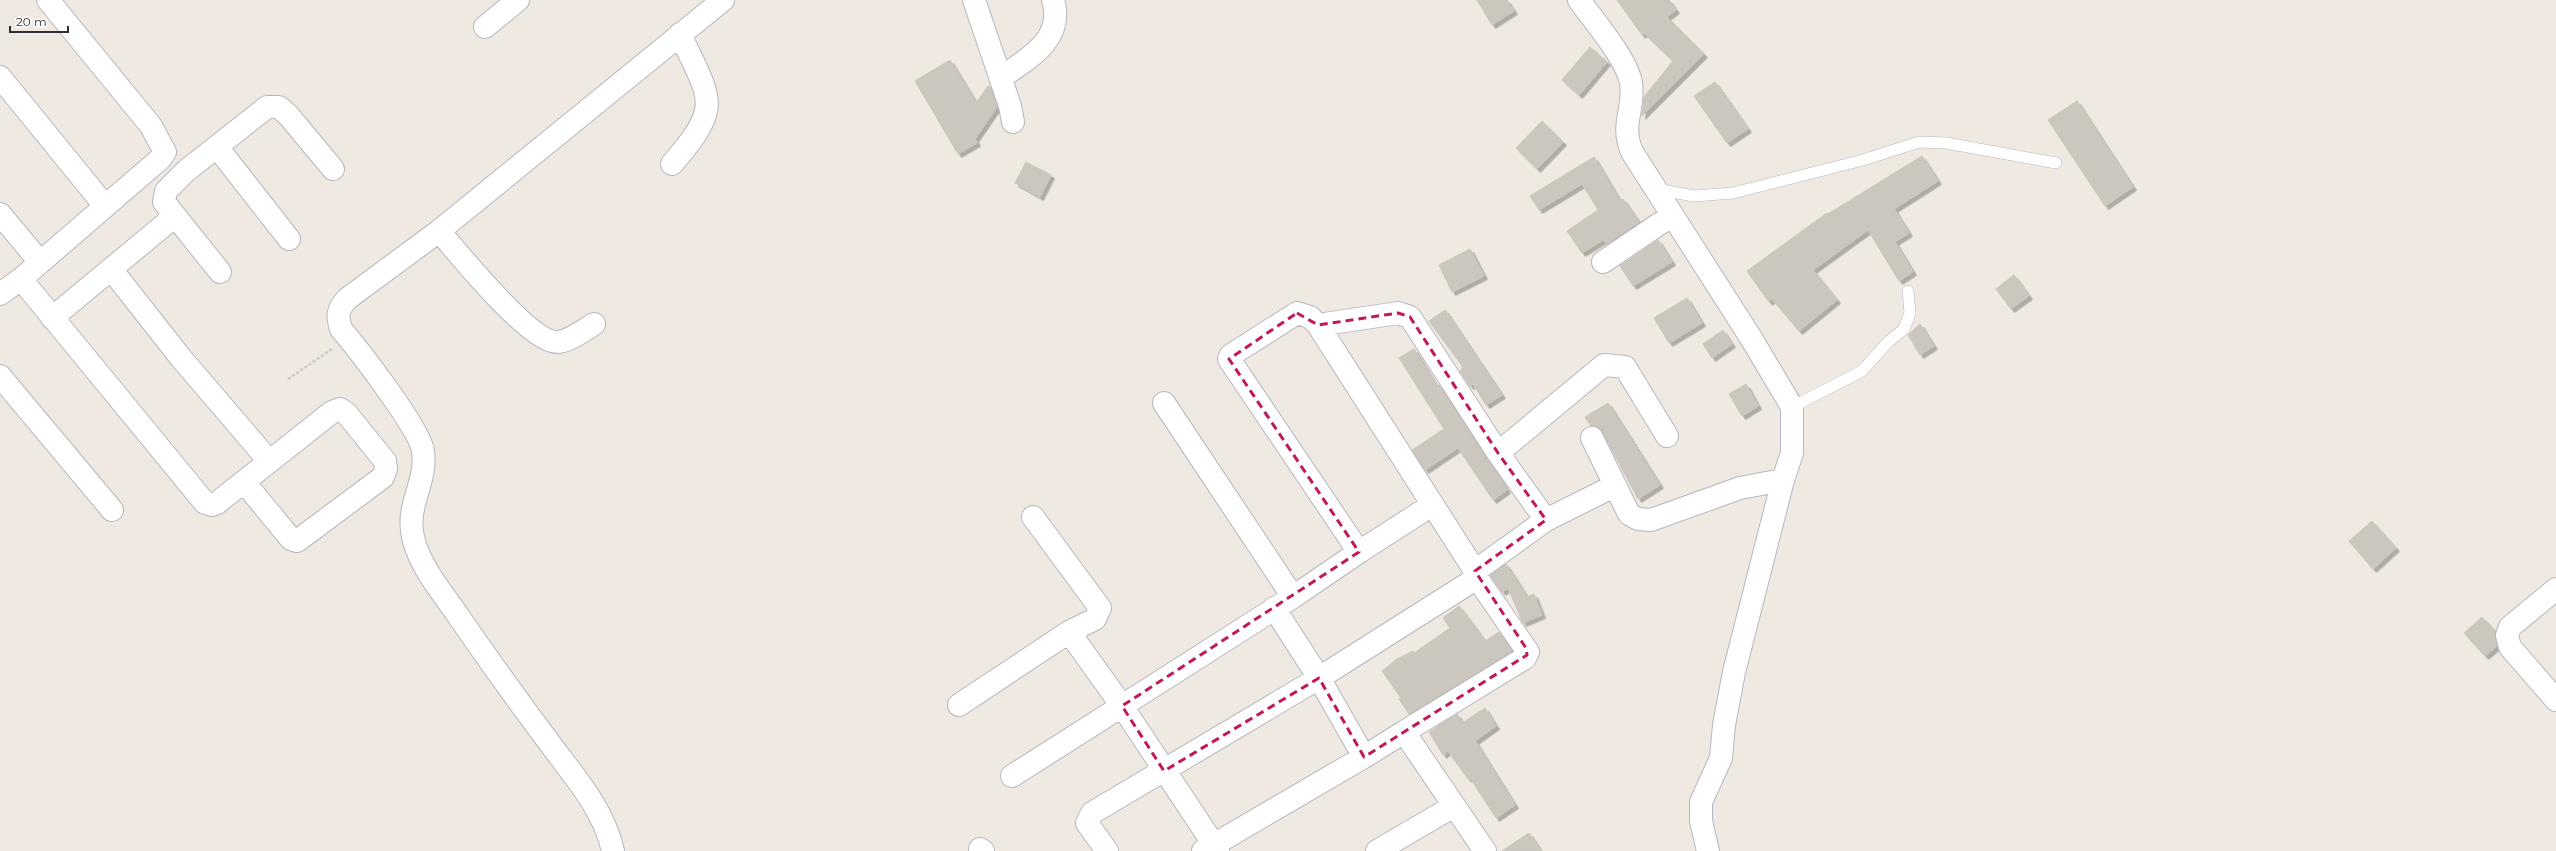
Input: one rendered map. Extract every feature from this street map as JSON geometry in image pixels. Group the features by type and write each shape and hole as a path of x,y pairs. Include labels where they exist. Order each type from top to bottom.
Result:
{"street":[{"path":"0,294 21,279 144,173 165,152 161,142 48,0"},
{"path":"485,27 518,0"},
{"path":"614,851 602,817 588,794 503,682 430,575 416,550 410,525 420,479 423,451 410,422 349,338 341,330 337,316 340,307 347,299 439,231 723,0"},
{"path":"974,0 1013,122"},
{"path":"1000,78 1037,54 1054,29 1056,9 1053,0"},
{"path":"1579,0 1623,61 1631,82 1632,98 1626,138 1632,152 1671,216 1751,338 1792,407 1792,453 1783,480 1734,672 1724,725 1721,758 1701,802 1701,821 1708,851"},
{"path":"672,164 695,137 706,118 708,96 680,34"},
{"path":"0,77 105,206"},
{"path":"220,272 164,202 166,191 186,171 267,107 279,107 288,115 333,169"},
{"path":"217,147 289,239"},
{"path":"144,173 166,191"},
{"path":"0,214 40,262"},
{"path":"52,318 175,216"},
{"path":"1602,262 1671,216"},
{"path":"439,231 481,280 517,316 538,334 550,341 558,342 594,324"},
{"path":"111,270 181,358 269,461"},
{"path":"21,279 205,503 212,505 217,503 332,412 340,409 346,413 385,461 386,469 383,477 297,541 291,539 244,482"},
{"path":"1069,632 1122,706 1164,771 1211,849 1364,757 1525,658 1527,655 1526,648 1476,574 1318,325 1310,317 1297,313 1231,355 1229,359 1359,552"},
{"path":"1318,325 1405,313 1410,317 1498,453 1546,520"},
{"path":"1498,453 1604,365 1625,367 1667,436"},
{"path":"0,376 112,510"},
{"path":"1164,403 1293,597"},
{"path":"1592,438 1614,486 1629,514 1638,520 1651,520 1740,488 1783,480"},
{"path":"1107,851 1087,823 1088,818 1092,813 1319,678 1476,574 1546,520 1614,486"},
{"path":"1012,776 1293,597 1432,505"},
{"path":"959,705 1069,632 1095,619 1100,608 1033,517"},
{"path":"2556,589 2510,627 2507,635 2510,647 2556,700"},
{"path":"1274,608 1319,678 1364,757"},
{"path":"1404,732 1485,851"},
{"path":"1377,851 1454,806"}],"lane":[{"path":"1655,189 1694,196 1733,193 1863,160 1919,142 1946,143 2056,163"},
{"path":"1792,407 1862,371 1888,342 1904,329 1910,313 1908,291"}],"path":[{"path":"288,379 349,338"}],"highlighted area":[{"path":"1297,313 1318,325 1398,313 1410,317 1498,453 1546,520 1475,571 1526,648 1527,655 1364,757 1319,678 1164,771 1122,706 1359,552 1229,359"}],"building":[{"path":"1477,0 1507,0 1514,11 1492,25"},
{"path":"1617,0 1669,0 1676,10 1667,17 1704,54 1642,116 1644,97 1673,61 1644,33 1642,35"},
{"path":"1590,47 1607,62 1579,95 1562,80"},
{"path":"950,60 976,103 988,86 991,88 997,107 975,139 977,143 958,154 915,81"},
{"path":"1715,82 1748,129 1727,143 1694,96"},
{"path":"2077,101 2133,187 2105,206 2048,120"},
{"path":"1542,121 1563,142 1537,169 1516,148"},
{"path":"1922,156 1938,181 1894,209 1909,233 1895,242 1913,272 1899,281 1868,230 1813,270 1837,300 1799,331 1772,299 1769,302 1747,271 1827,213 1828,214"},
{"path":"1594,157 1620,201 1623,199 1639,222 1607,244 1603,240 1582,253 1567,231 1598,210 1582,184 1539,210 1530,196"},
{"path":"1026,162 1051,175 1040,197 1015,183"},
{"path":"1658,240 1672,262 1633,286 1620,266"},
{"path":"1470,249 1484,276 1452,292 1439,265"},
{"path":"2014,275 2029,296 2011,309 1996,289"},
{"path":"1687,298 1702,323 1669,343 1654,318"},
{"path":"1445,310 1502,395 1486,405 1473,384 1470,386 1460,371 1463,367 1429,321"},
{"path":"1920,324 1934,346 1920,355 1908,335"},
{"path":"1723,330 1732,344 1712,358 1703,344"},
{"path":"1414,349 1437,387 1439,385 1507,490 1493,500 1458,448 1425,470 1412,450 1444,429 1399,358"},
{"path":"1746,384 1758,406 1742,416 1729,394"},
{"path":"1608,403 1660,485 1638,499 1603,433 1599,427 1591,426 1585,417"},
{"path":"2372,521 2396,548 2373,569 2349,541"},
{"path":"1506,564 1527,597 1534,594 1542,615 1523,623 1508,588 1502,592 1490,575"},
{"path":"1459,606 1485,641 1499,632 1512,651 1409,714 1399,699 1401,698 1382,671 1397,659 1413,651 1414,653 1450,628 1443,618"},
{"path":"2482,617 2495,631 2497,646 2485,656 2464,633"},
{"path":"1485,708 1496,726 1475,741 1515,805 1496,818 1470,778 1468,779 1448,751 1443,755 1429,732 1457,714 1462,723"},
{"path":"1529,833 1541,851 1502,851"}]}
